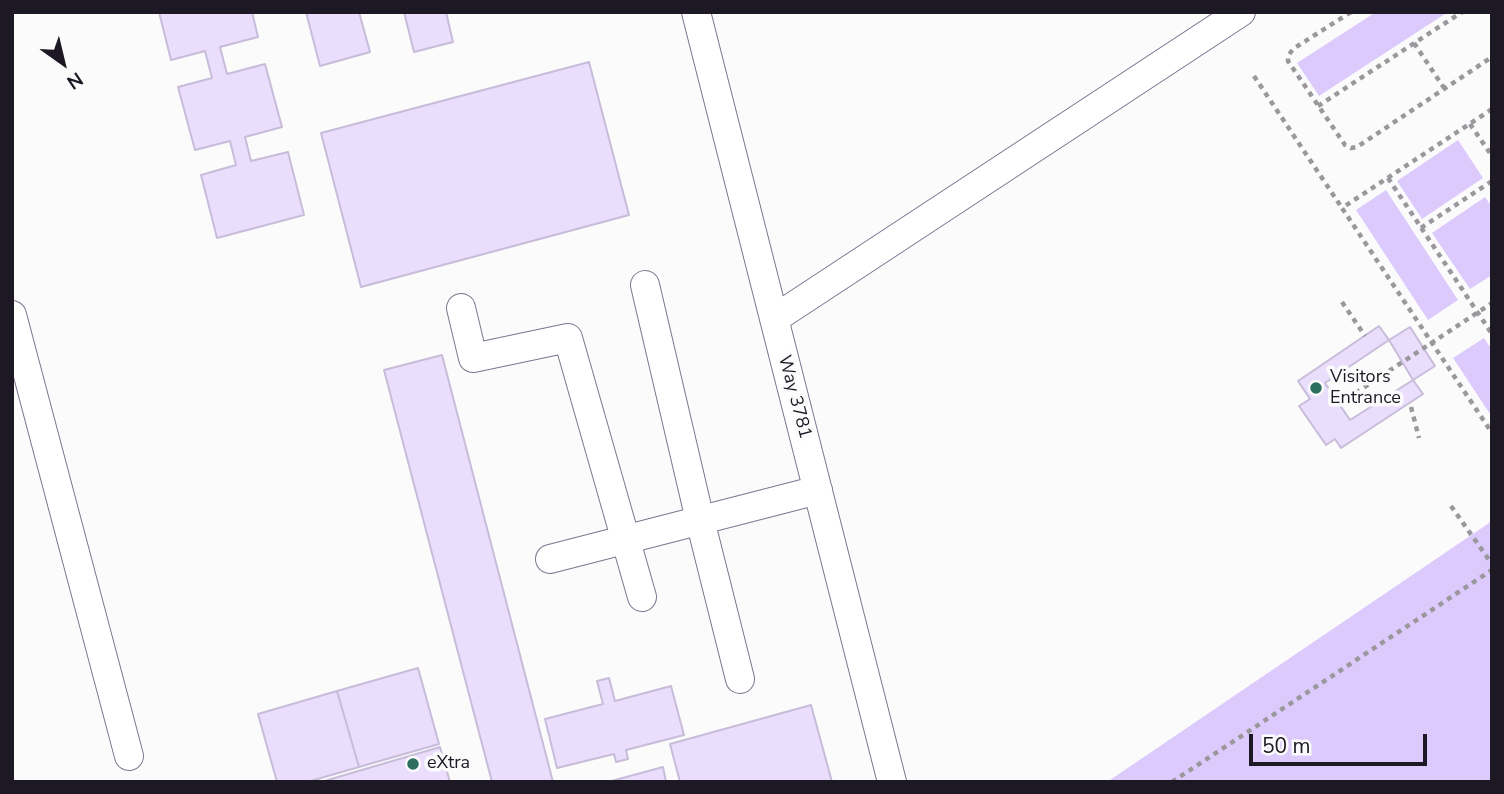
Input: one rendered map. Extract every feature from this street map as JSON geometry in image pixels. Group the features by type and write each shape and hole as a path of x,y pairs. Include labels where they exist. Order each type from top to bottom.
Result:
{"street":[{"name":"Way 3781","path":"696,12 892,782"},
{"path":"774,319 1241,12"},
{"path":"645,285 740,679"},
{"path":"461,308 473,358 568,338 642,597"},
{"path":"12,315 129,756"},
{"path":"550,559 818,490"}],"path":[{"path":"1351,12 1293,49 1287,56 1345,145 1351,148 1357,147 1492,57"},
{"path":"1318,106 1462,12"},
{"path":"1414,43 1444,88"},
{"path":"1254,76 1492,433"},
{"path":"1342,208 1492,109"},
{"path":"1470,124 1492,156"},
{"path":"1388,178 1492,334"},
{"path":"1421,228 1492,181"},
{"path":"1342,302 1365,336"},
{"path":"1339,404 1492,303"},
{"path":"1411,407 1419,438"},
{"path":"1451,506 1492,564"},
{"path":"1172,782 1492,570"}],"shaded area":[{"path":"1376,12 1448,12 1319,96 1297,63"},
{"path":"1458,140 1483,178 1422,219 1397,181"},
{"path":"1386,190 1458,300 1428,320 1356,210"},
{"path":"1485,197 1492,207 1492,275 1470,289 1432,233"},
{"path":"1484,338 1492,350 1492,417 1453,358"},
{"path":"1492,521 1492,782 1107,782"}],"building":[{"path":"159,12 252,12 258,37 220,47 227,74 265,64 282,127 245,137 251,161 288,152 304,215 217,238 201,175 236,165 230,141 195,150 178,87 212,78 205,51 171,60"},
{"path":"306,12 359,12 370,52 320,66"},
{"path":"404,12 446,12 453,42 414,52"},
{"path":"589,62 629,215 361,287 321,133"},
{"name":"Visitors Entrance","path":"1379,326 1389,340 1325,383 1350,420 1413,380 1423,394 1341,448 1335,439 1326,445 1299,406 1310,399 1298,381"},
{"path":"1410,327 1435,366 1413,380 1389,340"},
{"path":"442,355 553,782 492,782 384,370"},
{"path":"418,668 439,744 359,767 337,691"},
{"path":"609,678 615,701 671,686 684,735 626,750 628,759 616,762 614,754 557,768 545,719 603,704 597,681"},
{"path":"337,691 359,767 307,782 277,782 258,714"},
{"path":"811,705 832,782 680,782 670,744"},
{"name":"eXtra","path":"440,747 450,782 321,782"},
{"path":"663,767 666,782 608,782"}],"place":[{"name":"Visitors Entrance","path":"1316,388"},
{"name":"eXtra","path":"413,764"}]}
